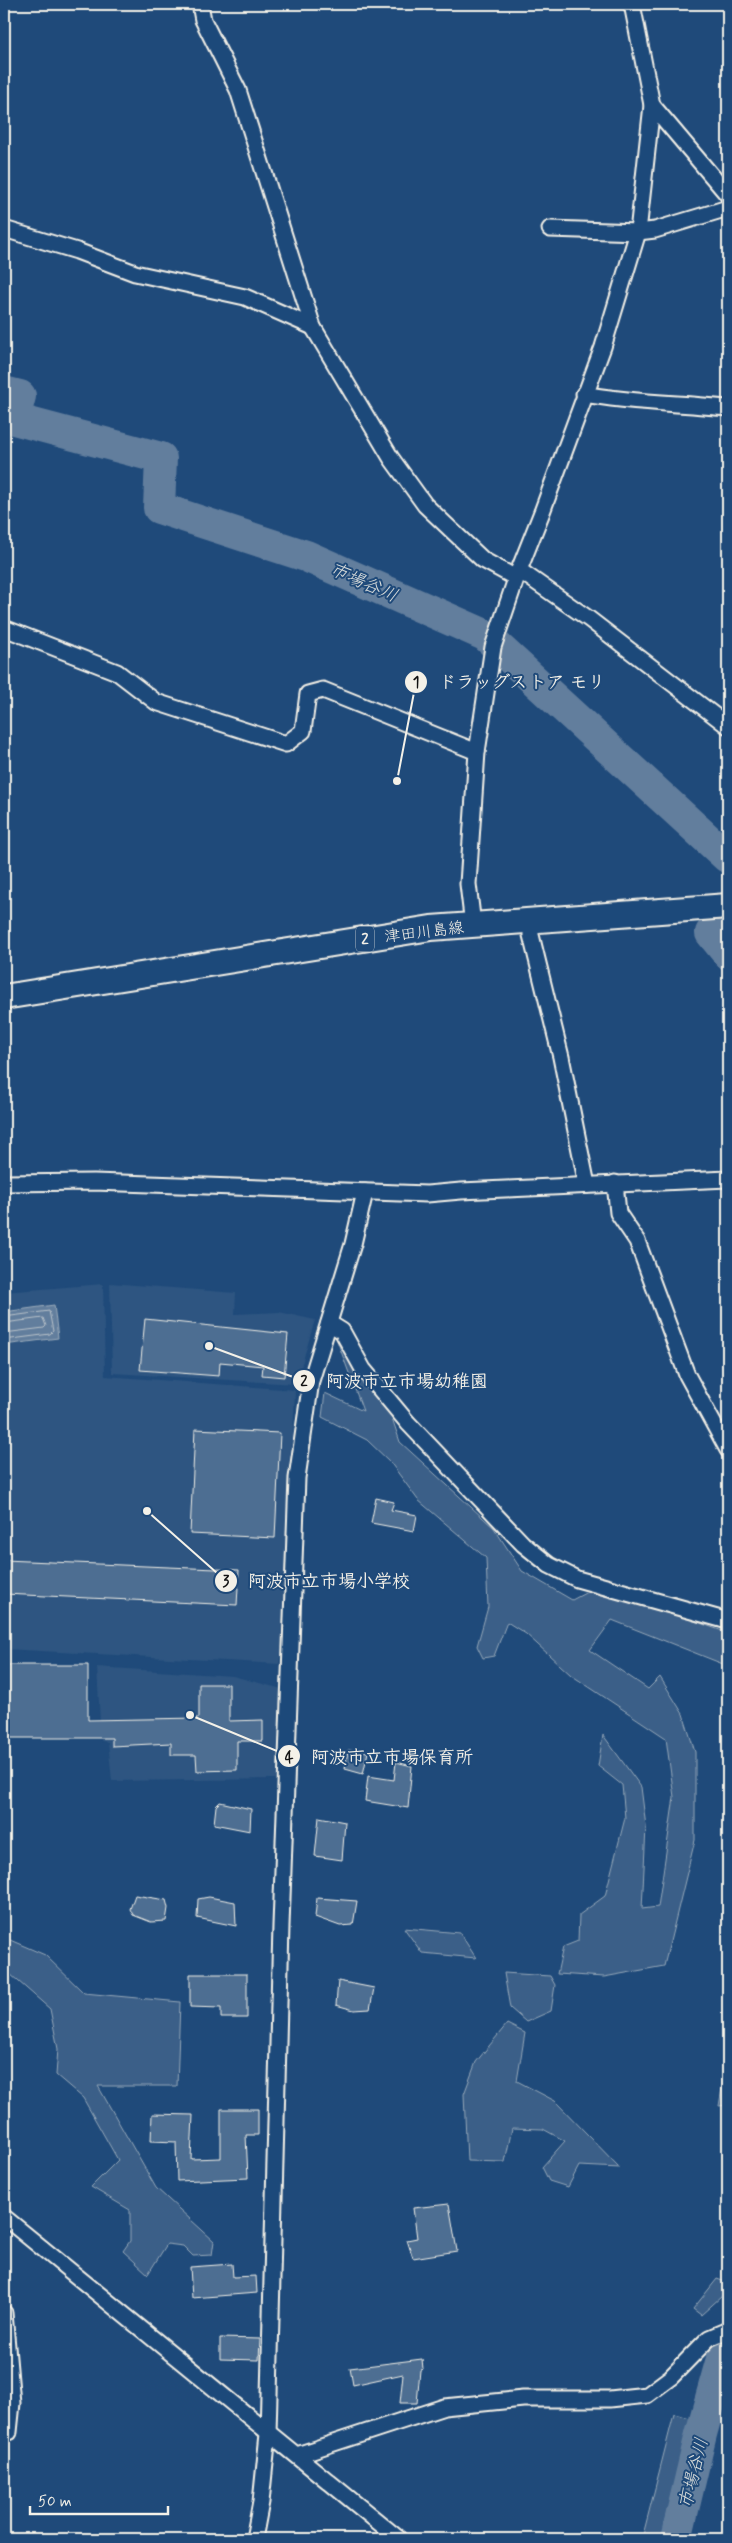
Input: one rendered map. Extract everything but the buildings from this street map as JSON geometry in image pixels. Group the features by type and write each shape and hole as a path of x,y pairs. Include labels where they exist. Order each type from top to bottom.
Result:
{"main road":[{"name":"津田川島線","path":"4,997 421,930 530,919 728,906"}],"street":[{"path":"200,4 203,20 238,90 313,327 391,458 425,505 483,560 517,574 589,619 728,726"},
{"path":"473,925 468,884 477,752 494,642 517,574 603,347 638,232 652,105 632,4"},
{"path":"652,105 728,195"},
{"path":"550,229 638,232 655,230 728,208"},
{"path":"4,230 77,251 135,273 245,297 313,327"},
{"path":"584,394 620,400 672,402 728,408"},
{"path":"4,628 117,672 156,702 286,744 303,731 308,694 323,690 477,752"},
{"path":"530,919 531,935 561,1057 587,1185"},
{"path":"4,1183 94,1182 427,1194 614,1183 728,1179"},
{"path":"614,1183 618,1213 636,1241 687,1375 728,1450"},
{"path":"254,2539 261,2502 268,2434 281,1926 297,1478 311,1381 353,1244 365,1192"},
{"path":"329,1323 342,1331 363,1369 408,1423 523,1544 549,1565 577,1579 728,1620"},
{"path":"4,2218 399,2539"},
{"path":"4,2314 12,2403 10,2432 4,2432"},
{"path":"297,2455 444,2407 523,2399 610,2398 647,2394 671,2376 709,2338 728,2330"}],"shaded area":[{"path":"110,1283 236,1293 235,1314 279,1312 315,1320 296,1384 112,1373"},
{"path":"103,1284 105,1376 295,1390 285,1631 279,1664 4,1649 4,1292"},
{"path":"338,1343 391,1415 400,1442 494,1528 522,1571 572,1600 589,1591 641,1602 728,1633 728,1666 612,1620 590,1650 648,1689 660,1677 683,1714 695,1752 695,1840 664,1966 604,1977 557,1974 563,1947 578,1941 579,1915 605,1896 625,1818 622,1785 598,1766 603,1735 641,1787 646,1827 642,1909 658,1907 674,1797 666,1738 571,1675 526,1634 507,1622 494,1656 483,1658 477,1646 488,1607 486,1558 418,1500 390,1462 367,1440 322,1417 325,1393 363,1411"},
{"path":"97,1667 233,1676 282,1689 276,1779 112,1781 108,1742 101,1741"},
{"path":"404,1928 460,1933 476,1958 422,1953"},
{"path":"4,1940 10,1940 45,1955 84,1993 180,2002 177,2086 98,2086 156,2188 214,2241 212,2255 193,2256 183,2246 167,2244 148,2274 123,2251 130,2241 130,2210 91,2187 118,2160 83,2098 56,2075 58,2049 50,2009 10,1974 4,1974"},
{"path":"504,1973 550,1976 555,1985 551,2011 526,2022 510,2008"},
{"path":"507,2024 525,2033 517,2081 555,2101 620,2168 579,2166 568,2187 549,2181 542,2167 565,2141 543,2129 512,2128 505,2162 467,2161 464,2094 476,2062"},
{"path":"728,2052 728,2105 719,2106"},
{"path":"728,2144 728,2211 725,2150"},
{"path":"717,2279 728,2283 728,2297 722,2296 701,2315 693,2309"},
{"path":"674,2414 699,2420 668,2539 642,2539"}],"water":[{"path":"54,1305 58,1338 4,1345 4,1312"}],"waterway":[{"name":"市場谷川","path":"4,392 20,396 14,419 161,458 159,508 306,556 485,635 727,857"},
{"name":"市場谷川","path":"711,933 728,954"},
{"name":"市場谷川","path":"676,2539 701,2434 725,2348"}],"place":[{"name":"ドラッグストア モリ","path":"397,781"},
{"name":"阿波市立市場幼稚園","path":"209,1346"},
{"name":"阿波市立市場小学校","path":"147,1511"},
{"name":"阿波市立市場保育所","path":"190,1715"}]}
